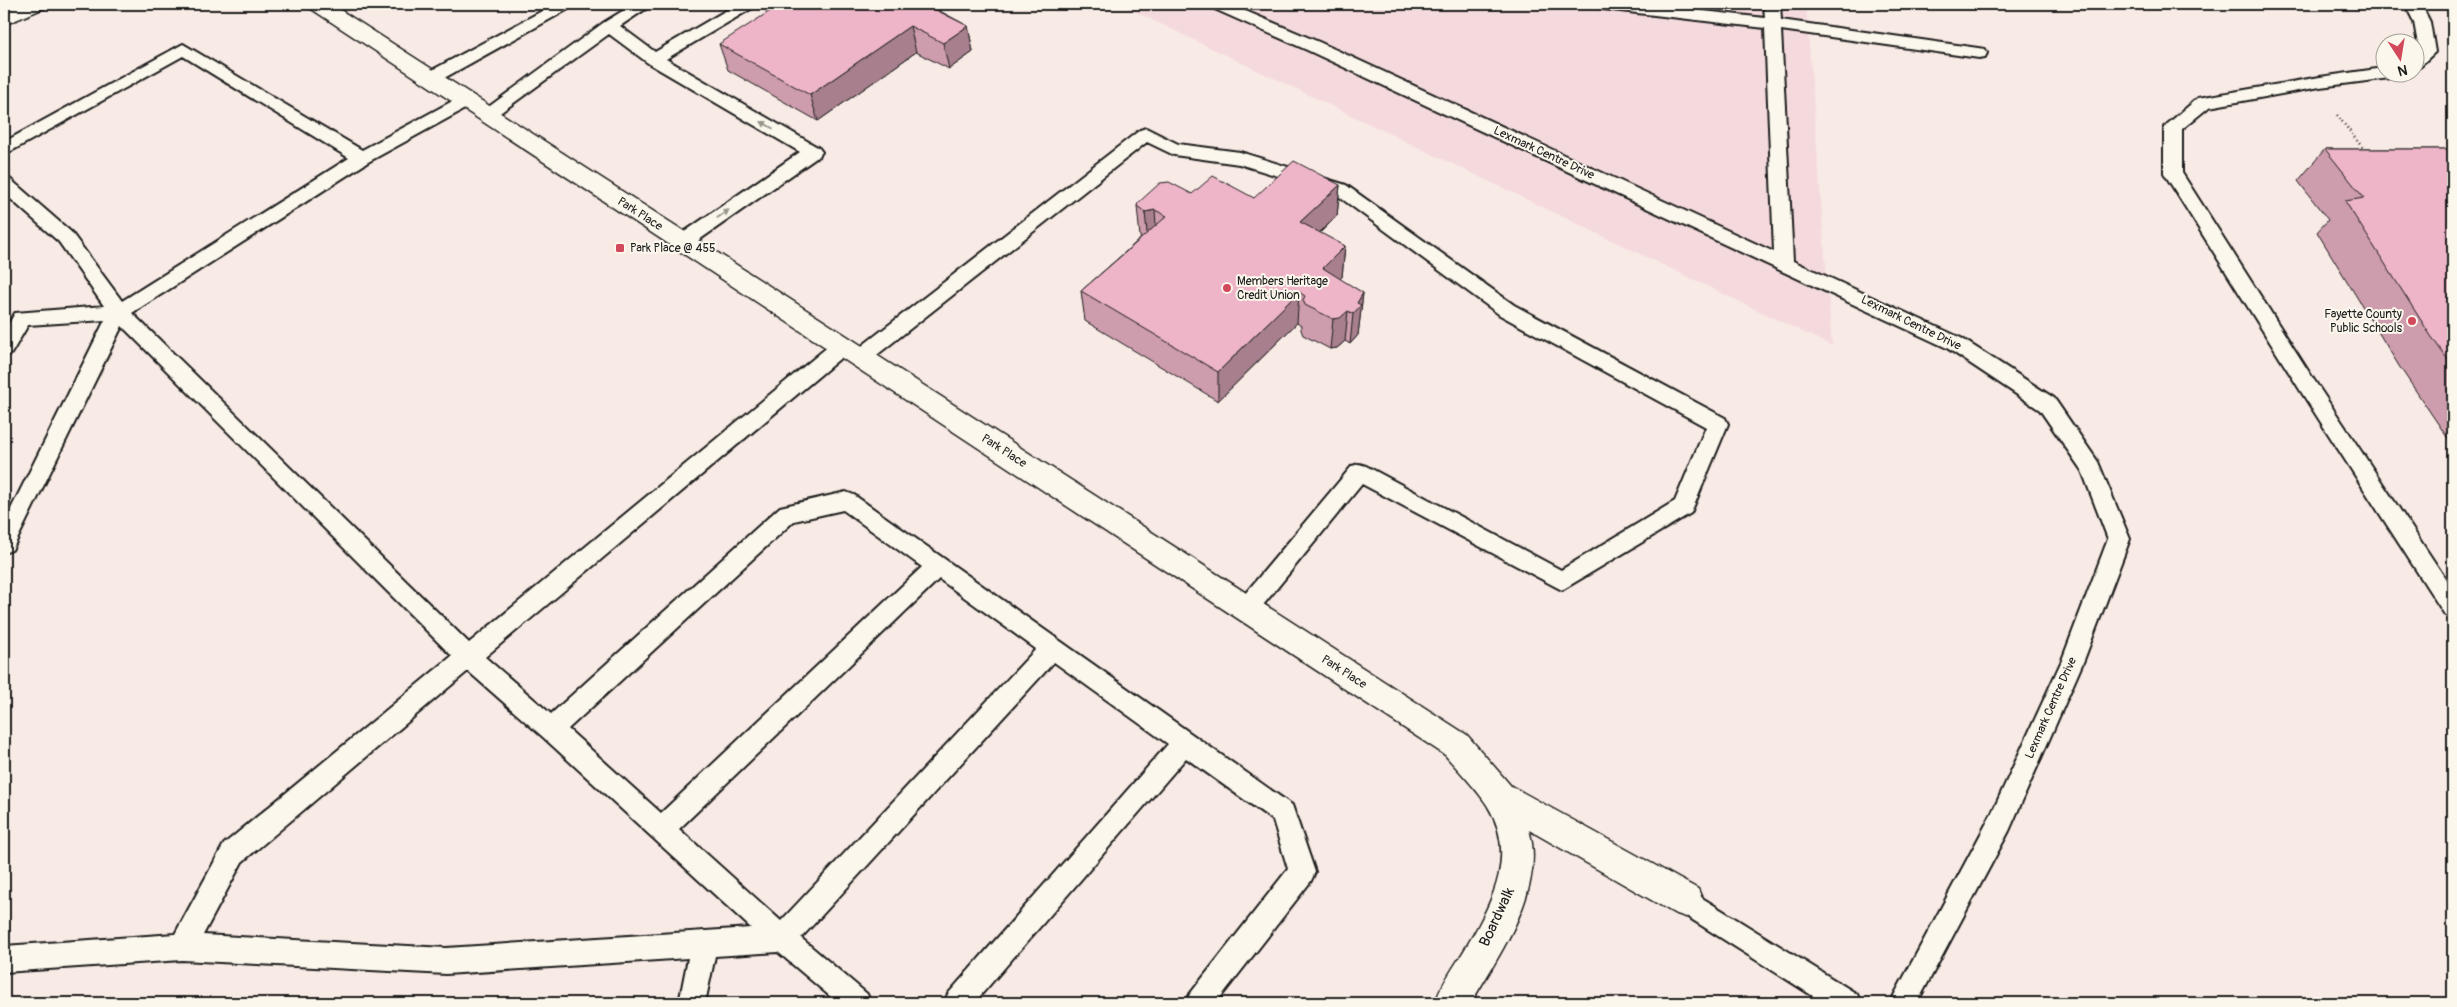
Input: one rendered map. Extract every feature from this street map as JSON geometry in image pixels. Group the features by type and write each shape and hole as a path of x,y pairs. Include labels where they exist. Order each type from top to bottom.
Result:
{"street":[{"path":"4,19 37,4"},
{"name":"Park Place","path":"316,4 1456,744 1490,782 1500,797 1686,901"},
{"name":"Boardwalk","path":"1452,1003 1499,919 1513,883 1518,856 1511,825 1500,797"}],"lane":[{"path":"431,78 566,4"},
{"path":"4,349 22,318 119,312 362,158 476,107 646,4"},
{"path":"654,59 748,4"},
{"name":"Lexmark Centre Drive","path":"1216,4 1322,50 1954,343 2047,404 2091,468 2119,539 2073,660 2000,823 1903,1003"},
{"path":"1603,4 1698,9 1773,24 1979,53"},
{"path":"1772,4 1784,264"},
{"path":"2413,4 2422,22 2423,32"},
{"path":"609,26 654,59 813,152 683,242"},
{"path":"2424,37 2426,52 2424,54"},
{"path":"4,149 183,49 362,158"},
{"path":"2374,75 2320,82 2204,102 2173,127 2173,173 2307,385 2453,608"},
{"path":"182,947 233,853 468,657 852,351 1146,134 1174,149 1240,158 1340,189 1506,310 1718,424 1683,507 1562,581 1360,472 1247,608"},
{"path":"4,183 65,237 119,312 468,657 551,729 660,830 858,1003"},
{"path":"4,544 119,312"},
{"path":"551,729 788,513 846,501 1283,813 1302,872 1199,1003"},
{"path":"660,830 937,567"},
{"path":"4,959 182,947 446,961 782,938 1052,648"},
{"path":"957,1003 1184,743"},
{"path":"1686,901 1848,1003"},
{"path":"692,1003 704,944"}],"path":[{"path":"2337,115 2366,152"}],"shaded area":[{"path":"1119,4 1806,4 1832,346"}],"building":[{"path":"781,4 935,4 939,6 934,9 968,26 943,43 910,26 810,95 719,44"},
{"path":"2325,149 2453,149 2453,367 2431,336 2345,201 2364,198"},
{"name":"Members Heritage Credit Union","path":"1294,161 1340,185 1300,222 1345,246 1323,268 1363,293 1357,303 1361,305 1353,314 1348,311 1340,318 1333,319 1305,305 1303,300 1305,296 1299,292 1218,372 1081,291 1167,216 1155,210 1145,212 1137,206 1160,183 1169,182 1192,194 1213,176 1254,198"}],"place":[{"name":"Park Place @ 455","path":"620,248"},
{"name":"Members Heritage Credit Union","path":"1227,288"},
{"name":"Fayette County Public Schools","path":"2412,321"}]}
